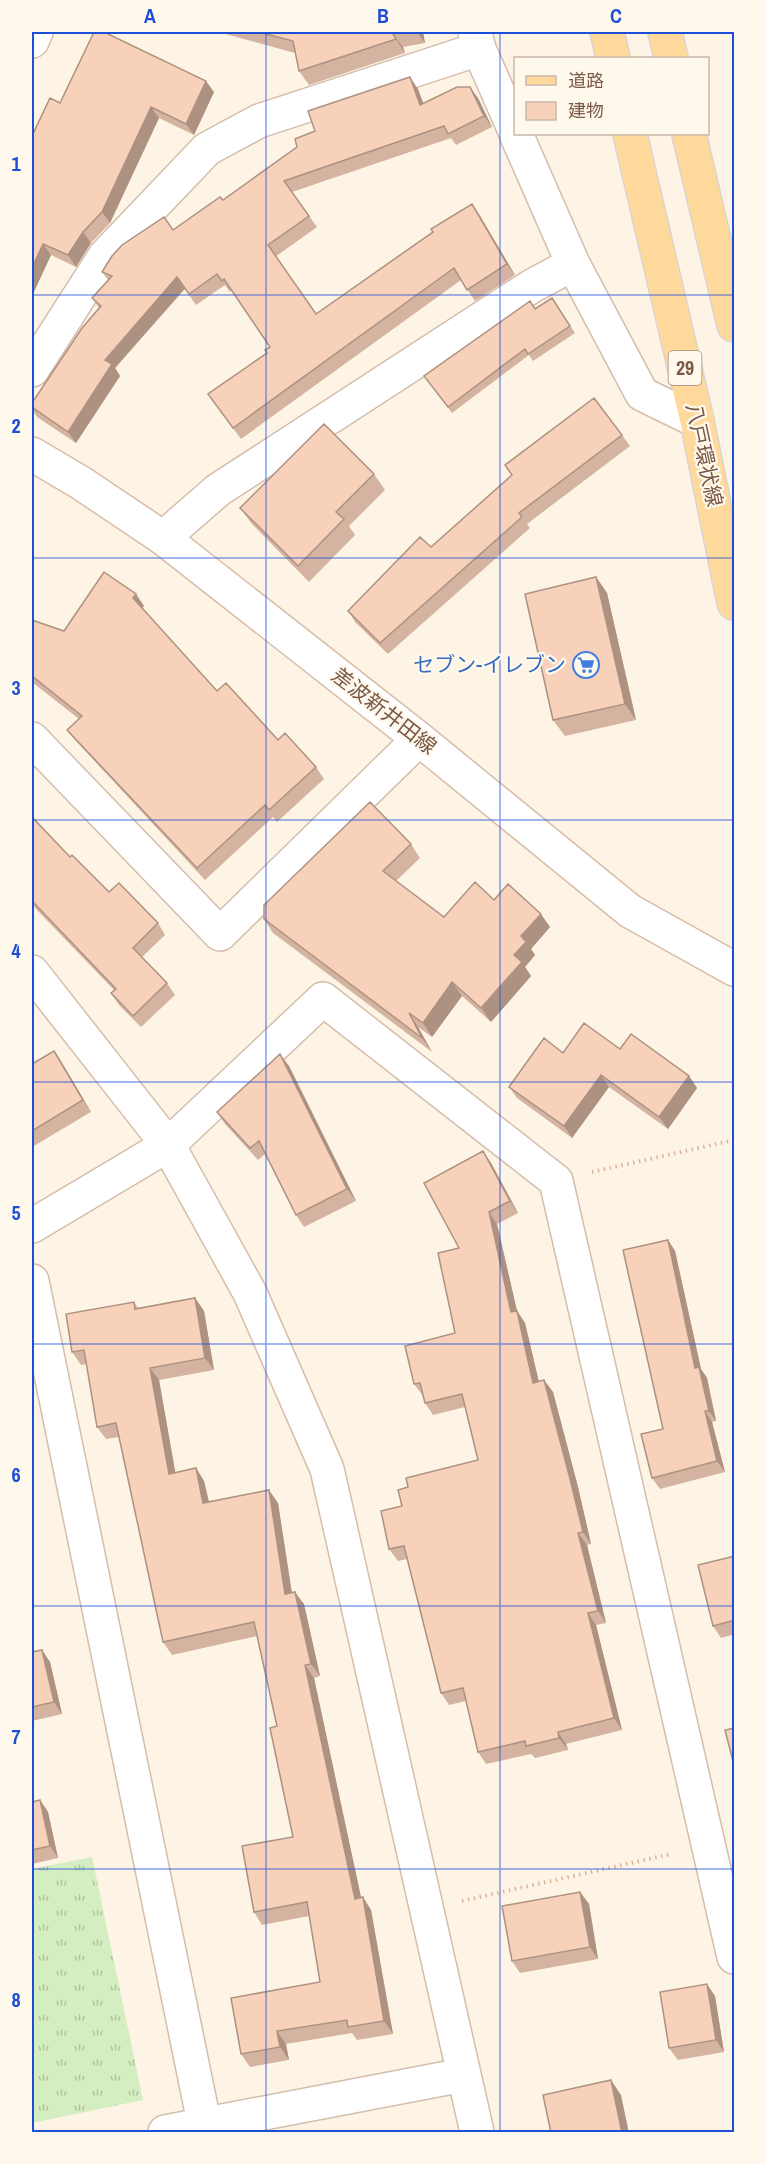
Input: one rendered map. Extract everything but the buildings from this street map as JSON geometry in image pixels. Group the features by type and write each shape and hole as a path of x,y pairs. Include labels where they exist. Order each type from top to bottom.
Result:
{"main road":[{"path":"607,32 613,57"},
{"path":"665,32 671,57"},
{"name":"八戸環状線","path":"630,135 697,421 735,603"},
{"path":"689,135 735,325"}],"street":[{"path":"32,41 36,32"},
{"path":"32,370 105,256 207,149 259,122 477,40 514,128"},
{"path":"517,135 573,264 642,394 697,421"},
{"path":"163,538 218,490 532,286 573,264"},
{"name":"差波新井田線","path":"32,454 81,483 163,538 419,738 630,910 735,969"},
{"path":"32,739 220,934 419,738"},
{"path":"32,972 168,1145 250,1293 327,1469 477,2133"},
{"path":"32,1227 168,1145 323,999 556,1181 735,1957"},
{"path":"32,1281 205,2128"},
{"path":"165,2133 205,2128 463,2075"}],"path":[{"path":"556,1181 735,1140"},
{"path":"456,1903 709,1846"}],"green space":[{"path":"92,1857 143,2100 32,2123 32,1869"}],"place":[{"name":"セブン-イレブン","path":"586,665"}]}
